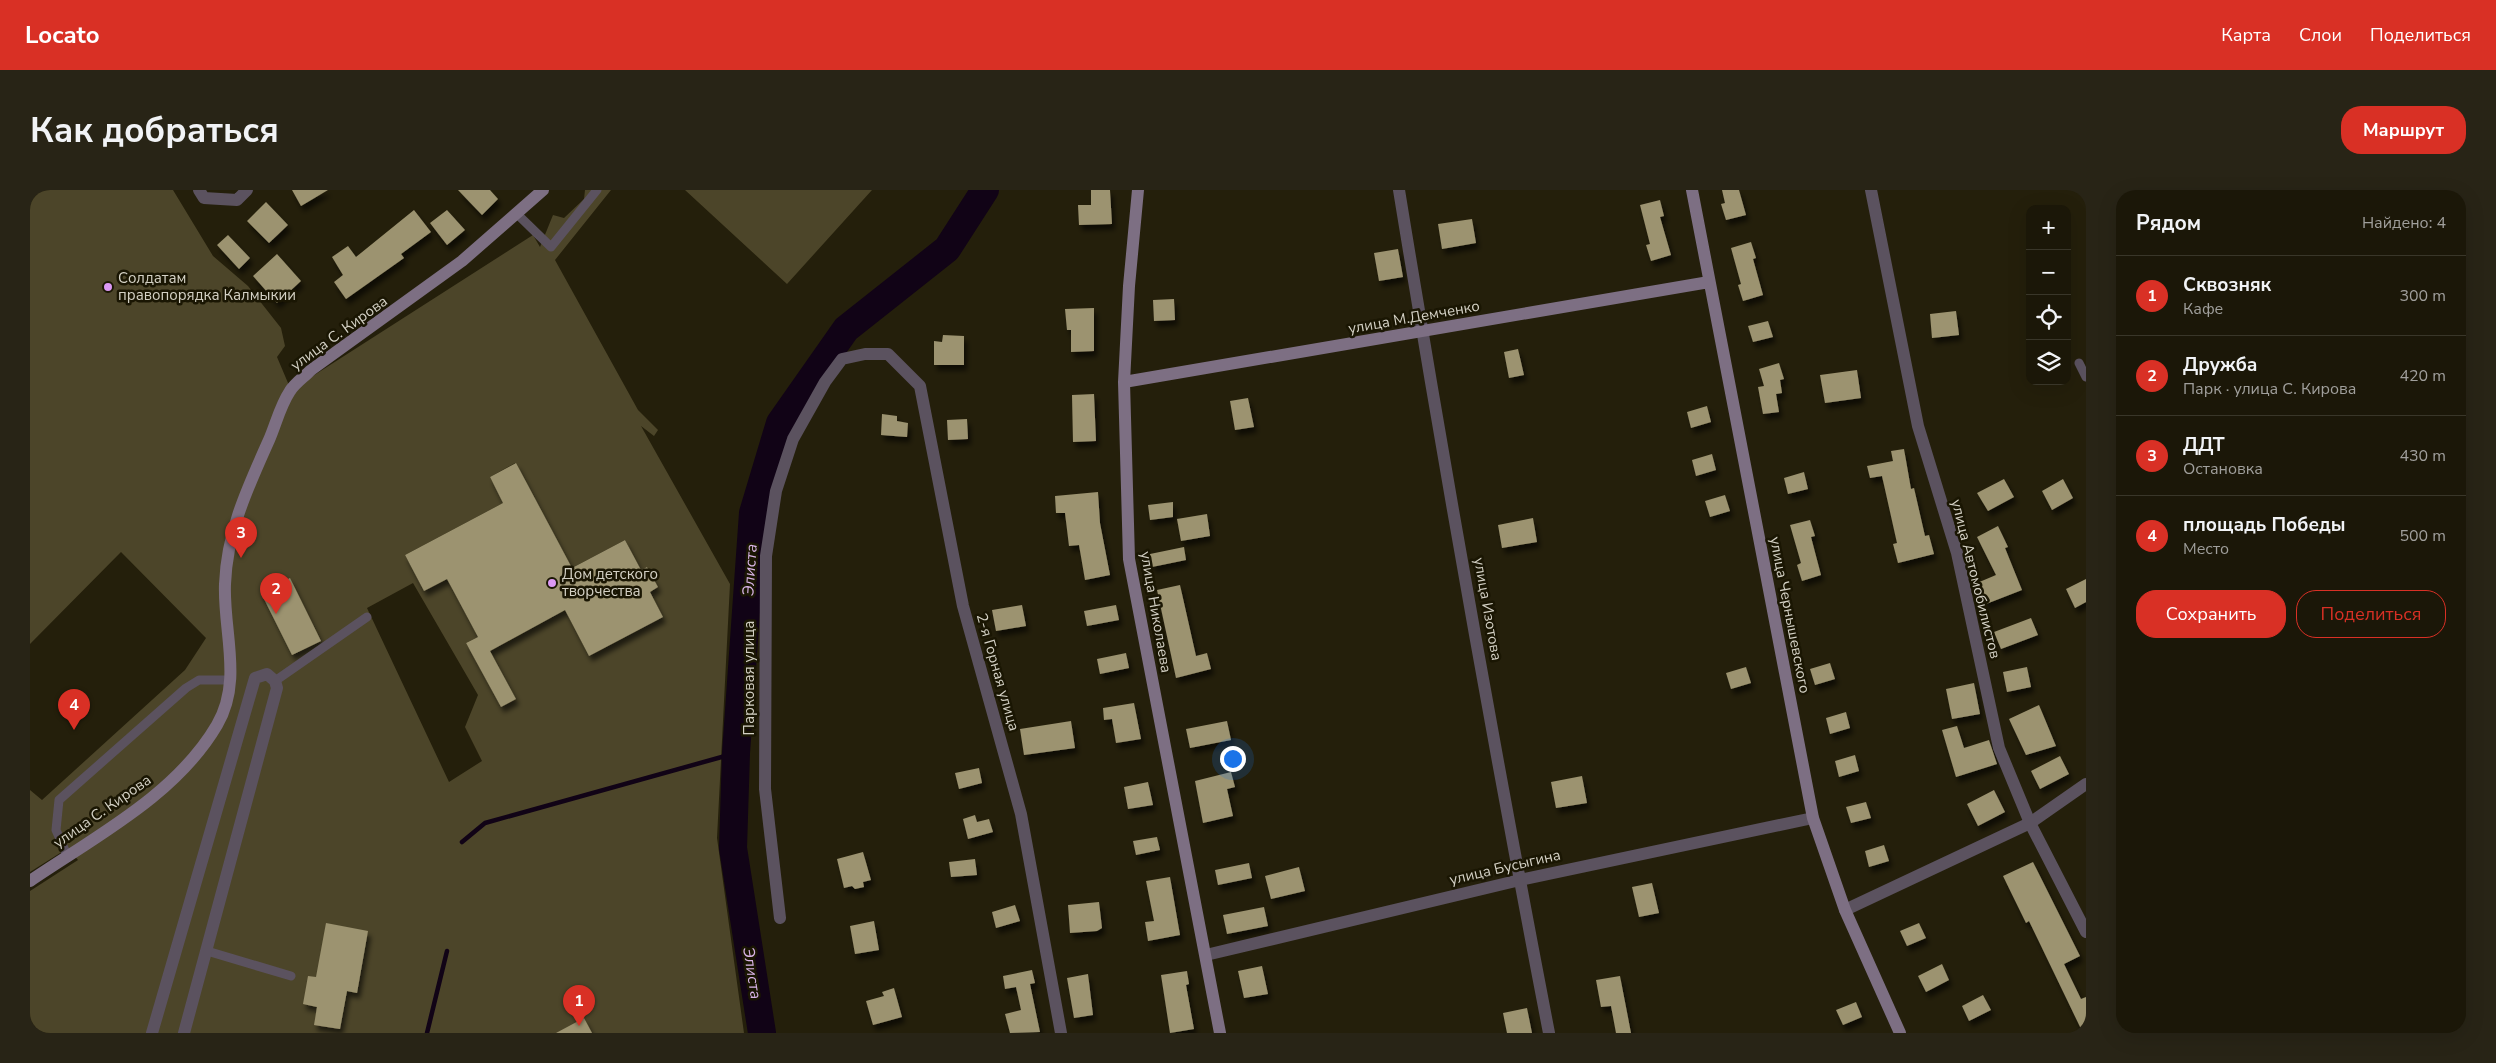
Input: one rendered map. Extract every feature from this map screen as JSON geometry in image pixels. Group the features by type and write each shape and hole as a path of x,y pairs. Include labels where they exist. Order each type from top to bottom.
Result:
{"street":[{"path":"199,190 204,198 237,200 247,190"},
{"name":"улица С. Кирова","path":"30,881 152,798 194,758 218,723 231,680 225,585 235,520 280,408 291,390 311,370 447,273 543,190"},
{"name":"улица Николаева","path":"1138,190 1129,286 1124,382 1129,559 1220,1033"},
{"name":"улица Изотова","path":"1399,190 1422,332 1520,880 1550,1033"},
{"name":"улица Чернышевского","path":"1692,190 1813,818 1845,910 1900,1033"},
{"name":"улица Автомобилистов","path":"1871,190 1918,426 1956,553 2000,748 2030,823 2086,932"},
{"name":"улица М.Демченко","path":"1124,382 1710,282"},
{"name":"Парковая улица","path":"780,918 765,789 766,556 776,491 793,439 825,382 842,359 865,354"},
{"name":"2-я Горная улица","path":"865,354 888,354 920,386 963,606 1021,814 1061,1033"},
{"path":"152,1033 255,678 267,674 276,681 277,688 184,1033"},
{"path":"1845,910 2030,823 2086,784"},
{"name":"улица Бусыгина","path":"1206,954 1520,880 1813,818"}],"lane":[{"path":"517,214 551,247 597,190"},
{"path":"2079,363 2086,376"},
{"path":"276,681 367,617"},
{"path":"67,855 56,830 59,800 186,688 199,680 231,680"},
{"path":"206,951 292,976"}],"shaded area":[{"path":"30,190 173,190 213,256 248,286 281,328 285,346 277,357 291,390 533,235 540,247 553,215 564,218 584,199 585,190 611,190 555,260 638,410 658,430 654,436 641,426 730,584 717,838 744,1033 30,1033 30,891 78,860 68,848 30,872 30,790 42,800 185,670 206,638 121,552 30,644","holes":["515,463 572,568 625,540 641,570 647,567 658,587 650,592 663,617 589,656 565,610 490,651 516,699 501,707 466,643 478,637 447,579 424,591 405,555 503,503 490,477","413,583 478,695 465,727 482,761 449,782 367,608"]},
{"path":"685,190 872,190 787,284"}],"building":[{"path":"292,190 328,190 301,206"},
{"path":"458,190 490,190 498,199 482,215"},
{"path":"1091,190 1110,190 1112,224 1079,225 1078,205 1091,205"},
{"path":"1722,190 1739,190 1746,215 1726,220 1721,204 1725,203"},
{"path":"1660,200 1664,216 1660,217 1671,255 1651,261 1646,245 1650,244 1640,205"},
{"path":"266,202 288,225 269,243 247,221"},
{"path":"414,210 431,232 401,254 404,258 346,299 334,282 343,275 332,257 348,246 356,257"},
{"path":"447,210 465,230 447,245 430,223"},
{"path":"1472,219 1476,243 1442,249 1438,224"},
{"path":"228,235 250,258 239,269 217,245"},
{"path":"1751,242 1756,258 1753,259 1763,295 1743,301 1738,285 1741,284 1731,248"},
{"path":"1398,249 1403,277 1379,281 1374,253"},
{"path":"277,254 301,281 277,303 253,276"},
{"path":"1174,299 1175,320 1154,321 1153,300"},
{"path":"1094,308 1094,351 1071,352 1071,330 1067,330 1065,309"},
{"path":"1956,311 1959,335 1932,338 1930,314"},
{"path":"1768,321 1773,337 1753,342 1748,326"},
{"path":"943,335 964,336 964,365 934,365 934,341 942,342"},
{"path":"1518,349 1524,375 1509,378 1504,352"},
{"path":"1779,363 1784,379 1780,380 1782,393 1776,394 1779,412 1763,414 1758,387 1764,386 1759,369"},
{"path":"1857,370 1861,398 1825,403 1820,375"},
{"path":"1094,394 1096,441 1073,442 1072,395"},
{"path":"1248,398 1254,427 1235,430 1230,401"},
{"path":"1707,406 1711,422 1691,428 1687,412"},
{"path":"882,414 897,416 897,421 908,423 907,437 881,435"},
{"path":"967,419 968,439 948,440 947,420"},
{"path":"1904,449 1911,489 1914,488 1925,536 1929,535 1934,554 1898,563 1893,544 1897,543 1882,476 1870,478 1867,466 1893,461 1891,451"},
{"path":"1712,454 1716,470 1696,476 1692,460"},
{"name":"Дом детского творчества","path":"516,463 572,568 625,540 641,570 647,567 658,587 650,592 663,617 589,656 565,610 490,651 516,699 501,707 466,643 478,637 447,579 424,591 405,555 503,503 490,477"},
{"path":"1804,472 1808,489 1788,494 1784,478"},
{"path":"2004,479 2014,497 1988,511 1977,493"},
{"path":"2063,479 2073,498 2052,510 2042,491"},
{"path":"1098,492 1100,523 1110,575 1085,580 1079,545 1069,546 1065,513 1056,513 1055,496"},
{"path":"1725,495 1730,511 1710,517 1705,501"},
{"path":"1173,502 1173,517 1150,520 1148,505"},
{"path":"1207,514 1210,536 1181,541 1177,519"},
{"path":"1533,518 1537,542 1502,548 1498,525"},
{"path":"1810,520 1815,536 1811,537 1821,575 1802,581 1797,565 1801,563 1790,525"},
{"path":"1998,526 2008,547 2005,548 2022,590 1986,604 1977,583 1996,575 1977,537"},
{"path":"1184,547 1186,560 1152,567 1150,554"},
{"path":"290,578 321,641 292,655 261,593"},
{"path":"2086,579 2086,602 2075,608 2066,589"},
{"path":"1180,585 1196,656 1207,653 1211,669 1176,678 1157,590"},
{"path":"1022,605 1026,626 996,631 992,610"},
{"path":"1116,605 1119,620 1087,626 1084,611"},
{"path":"2031,618 2038,635 2001,649 1994,632"},
{"path":"1126,653 1129,668 1100,674 1097,659"},
{"path":"1830,663 1835,679 1815,685 1810,669"},
{"path":"1746,667 1751,683 1731,689 1726,673"},
{"path":"2027,667 2031,687 2007,692 2003,672"},
{"path":"1974,683 1980,714 1952,719 1946,689"},
{"path":"1134,703 1141,739 1116,743 1112,719 1104,720 1103,708"},
{"path":"2039,705 2056,746 2026,755 2009,719"},
{"path":"1846,712 1850,728 1830,734 1826,718"},
{"path":"1071,721 1075,748 1024,755 1020,729"},
{"path":"1227,721 1231,740 1190,748 1186,729"},
{"path":"1957,726 1964,748 1989,740 1997,764 1956,777 1942,730"},
{"path":"1855,755 1859,771 1839,777 1835,761"},
{"path":"2060,756 2069,774 2040,789 2031,771"},
{"path":"979,768 982,783 959,789 955,773"},
{"path":"1231,772 1235,787 1227,789 1233,816 1203,823 1195,781"},
{"path":"1582,776 1587,803 1556,808 1551,782"},
{"path":"1148,782 1153,805 1128,809 1124,787"},
{"path":"1994,790 2005,812 1978,826 1967,804"},
{"path":"1866,802 1871,818 1851,823 1846,807"},
{"path":"975,815 977,822 989,819 993,832 968,839 963,819"},
{"path":"1157,837 1160,850 1136,855 1133,841"},
{"path":"1884,845 1889,861 1869,867 1865,851"},
{"path":"863,852 871,880 863,882 864,887 855,889 852,886 844,888 837,859"},
{"path":"975,859 977,875 951,877 949,862"},
{"path":"2033,862 2080,956 2064,964 2081,999 2086,997 2086,1033 2083,1033 2029,921 2026,923 2003,876"},
{"path":"1249,863 1252,878 1218,885 1215,870"},
{"path":"1299,867 1305,891 1271,899 1265,876"},
{"path":"1170,877 1180,935 1148,941 1145,922 1154,921 1146,881"},
{"path":"1652,883 1659,913 1639,917 1632,887"},
{"path":"1099,902 1102,928 1097,931 1070,933 1068,905"},
{"path":"1015,905 1020,921 996,928 992,912"},
{"path":"1264,907 1268,926 1227,934 1223,915"},
{"path":"874,921 879,950 855,954 850,926"},
{"path":"326,923 368,931 357,993 347,991 340,1029 314,1025 317,1007 303,1004 308,976 316,977"},
{"path":"1919,923 1926,938 1907,946 1900,931"},
{"path":"1942,964 1949,980 1926,992 1918,976"},
{"path":"1262,966 1268,994 1244,998 1238,971"},
{"path":"1032,970 1035,983 1030,984 1040,1032 1010,1033 1005,1014 1021,1010 1016,987 1005,989 1003,976"},
{"path":"1187,971 1189,984 1186,985 1194,1029 1170,1033 1161,975"},
{"path":"1088,974 1093,1015 1074,1018 1067,978"},
{"path":"1620,976 1631,1033 1616,1033 1611,1006 1601,1007 1596,980"},
{"path":"894,988 902,1017 873,1025 866,1001 884,996 882,992"},
{"path":"1983,995 1991,1010 1969,1021 1962,1006"},
{"path":"1856,1002 1862,1017 1843,1025 1836,1010"},
{"path":"1527,1008 1532,1033 1507,1033 1503,1013"},
{"path":"584,1018 592,1033 556,1033"}],"waterway":[{"name":"Элиста","path":"762,1033 733,848 736,753 753,513 780,423 846,329 947,249 985,190"},
{"path":"462,842 485,823 736,753"},
{"path":"427,1033 447,951"}],"place":[{"name":"Солдатам правопорядка Калмыкии","path":"108,287"},
{"name":"ДДТ","path":"241,558"},
{"name":"Дом детского творчества","path":"552,583"},
{"name":"Дружба","path":"276,614"},
{"name":"площадь Победы","path":"74,730"},
{"name":"Сквозняк","path":"579,1026"}]}
